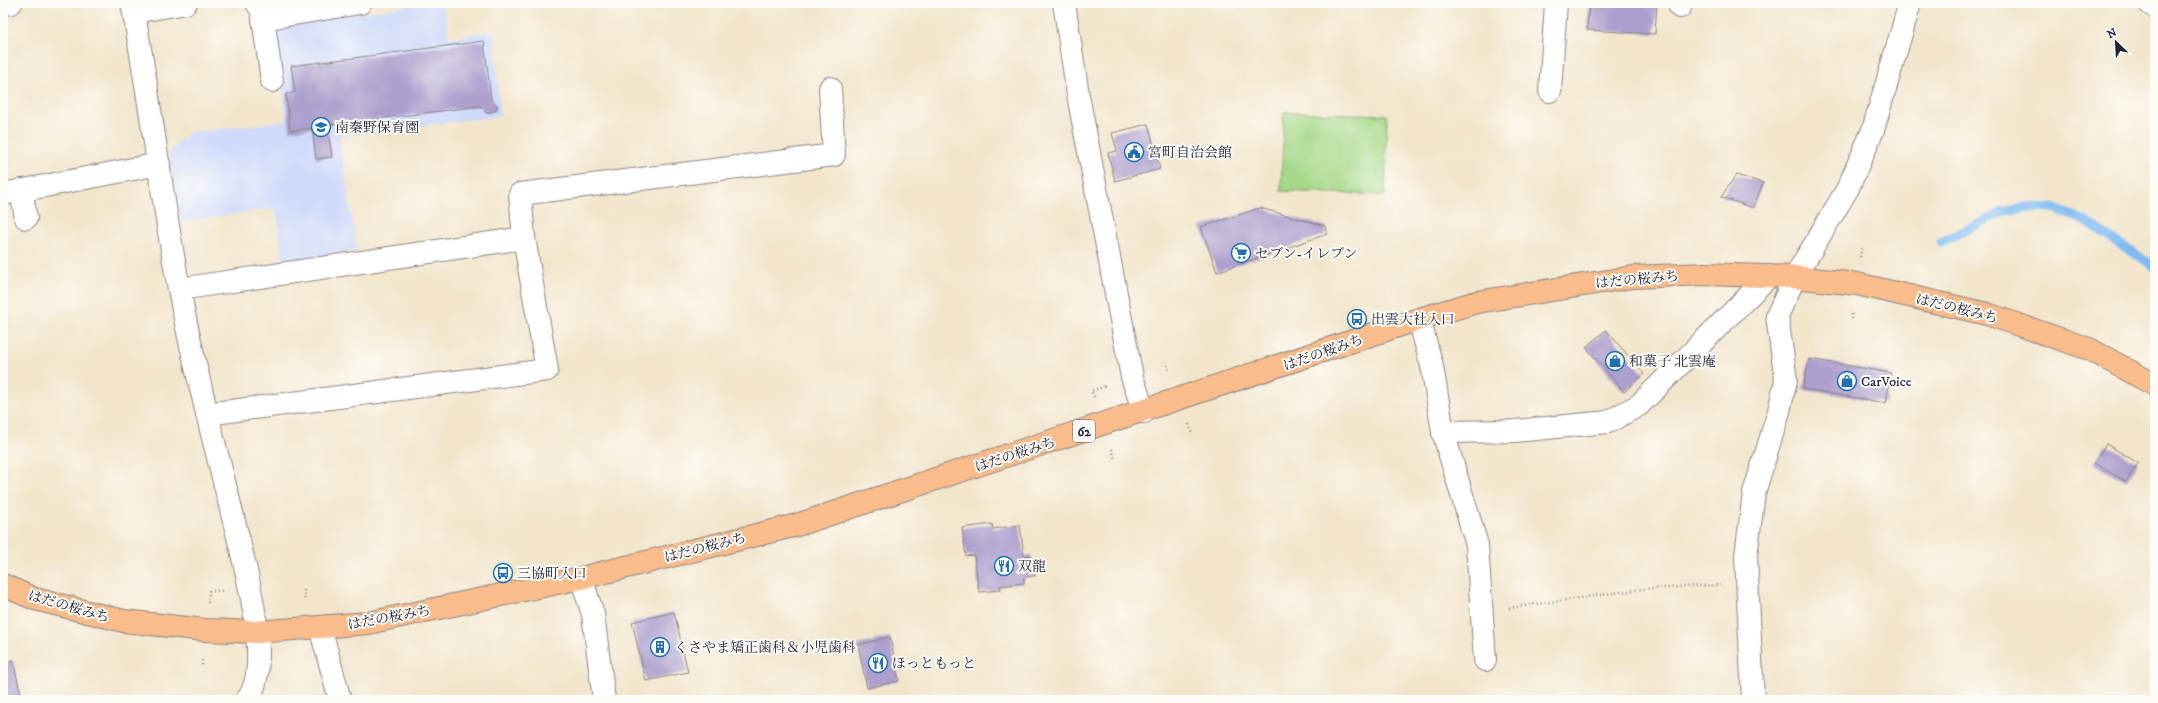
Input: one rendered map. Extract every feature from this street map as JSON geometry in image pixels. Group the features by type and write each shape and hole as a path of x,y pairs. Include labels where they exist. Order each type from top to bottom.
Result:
{"main road":[{"name":"はだの桜みち","path":"3,585 35,598 124,621 205,630 257,632 368,623 581,578 797,525 1144,412 1419,319 1477,302 1633,277 1705,274 1769,276 1795,277 1856,284 1988,314 2089,349 2155,385"}],"street":[{"path":"3,4 11,3"},
{"path":"186,3 133,7 179,289 207,414 251,592 257,632 257,677 253,693 247,700"},
{"path":"272,81 260,11 360,3"},
{"path":"1064,3 1078,95 1129,362 1144,412"},
{"path":"1550,91 1556,3"},
{"path":"1753,700 1746,556 1754,493 1779,411 1786,380 1777,316 1795,277 1848,188 1873,130 1910,3"},
{"path":"2150,3 2155,7"},
{"path":"207,414 547,370 524,238 520,194 834,155 830,88"},
{"path":"26,218 12,192 159,164"},
{"path":"179,289 524,238"},
{"path":"1443,432 1514,431 1608,422 1639,405 1769,276"},
{"path":"1419,319 1432,366 1443,432 1477,545 1485,660"},
{"path":"581,578 593,614 604,700"},
{"path":"320,627 340,700"}],"path":[{"path":"1188,421 1193,434"},
{"path":"1111,447 1115,460"},
{"path":"1481,613 1643,589 1748,584"},
{"path":"208,607 209,590"}],"shaded area":[{"name":"南秦野保育園","path":"443,3 449,38 494,31 500,116 339,136 357,250 283,262 276,208 181,222 169,153 178,143 178,139 186,139 186,133 287,121 275,37 282,24"}],"green space":[{"path":"1284,112 1387,115 1385,195 1281,191"}],"building":[{"path":"1589,3 1657,3 1655,34 1587,30"},
{"path":"484,41 491,99 497,106 495,111 486,113 481,106 327,125 332,157 316,159 312,128 290,131 286,94 295,92 291,66"},
{"name":"宮町自治会館","path":"1148,124 1160,169 1115,181 1108,153 1117,151 1112,133"},
{"path":"1736,175 1763,183 1753,208 1721,197"},
{"name":"セブン-イレブン","path":"1260,208 1325,226 1327,234 1217,272 1201,227"},
{"name":"和菓子 北雲庵","path":"1606,330 1644,374 1624,392 1586,347"},
{"name":"CarVoice","path":"1809,359 1891,373 1886,403 1803,389"},
{"path":"2106,444 2138,463 2126,482 2094,463"},
{"name":"双龍","path":"992,524 993,529 1020,525 1024,556 1031,555 1035,576 1024,577 1024,583 1000,586 1000,590 979,592 974,555 966,556 962,528"},
{"name":"くさやま矯正歯科＆小児歯科","path":"674,612 688,672 646,681 632,622"},
{"name":"ほっともっと","path":"890,637 899,681 867,688 858,645"},
{"path":"13,660 22,700 3,700 3,662"}],"waterway":[{"path":"1941,242 2003,212 2027,207 2053,208 2085,221 2155,267"}],"place":[{"name":"南秦野保育園","path":"321,127"},
{"name":"宮町自治会館","path":"1134,152"},
{"name":"セブン-イレブン","path":"1241,253"},
{"name":"出雲大社入口","path":"1357,319"},
{"name":"和菓子 北雲庵","path":"1615,361"},
{"name":"CarVoice","path":"1847,381"},
{"name":"双龍","path":"1004,566"},
{"name":"三協町入口","path":"503,573"},
{"name":"くさやま矯正歯科＆小児歯科","path":"660,647"},
{"name":"ほっともっと","path":"878,663"}]}
